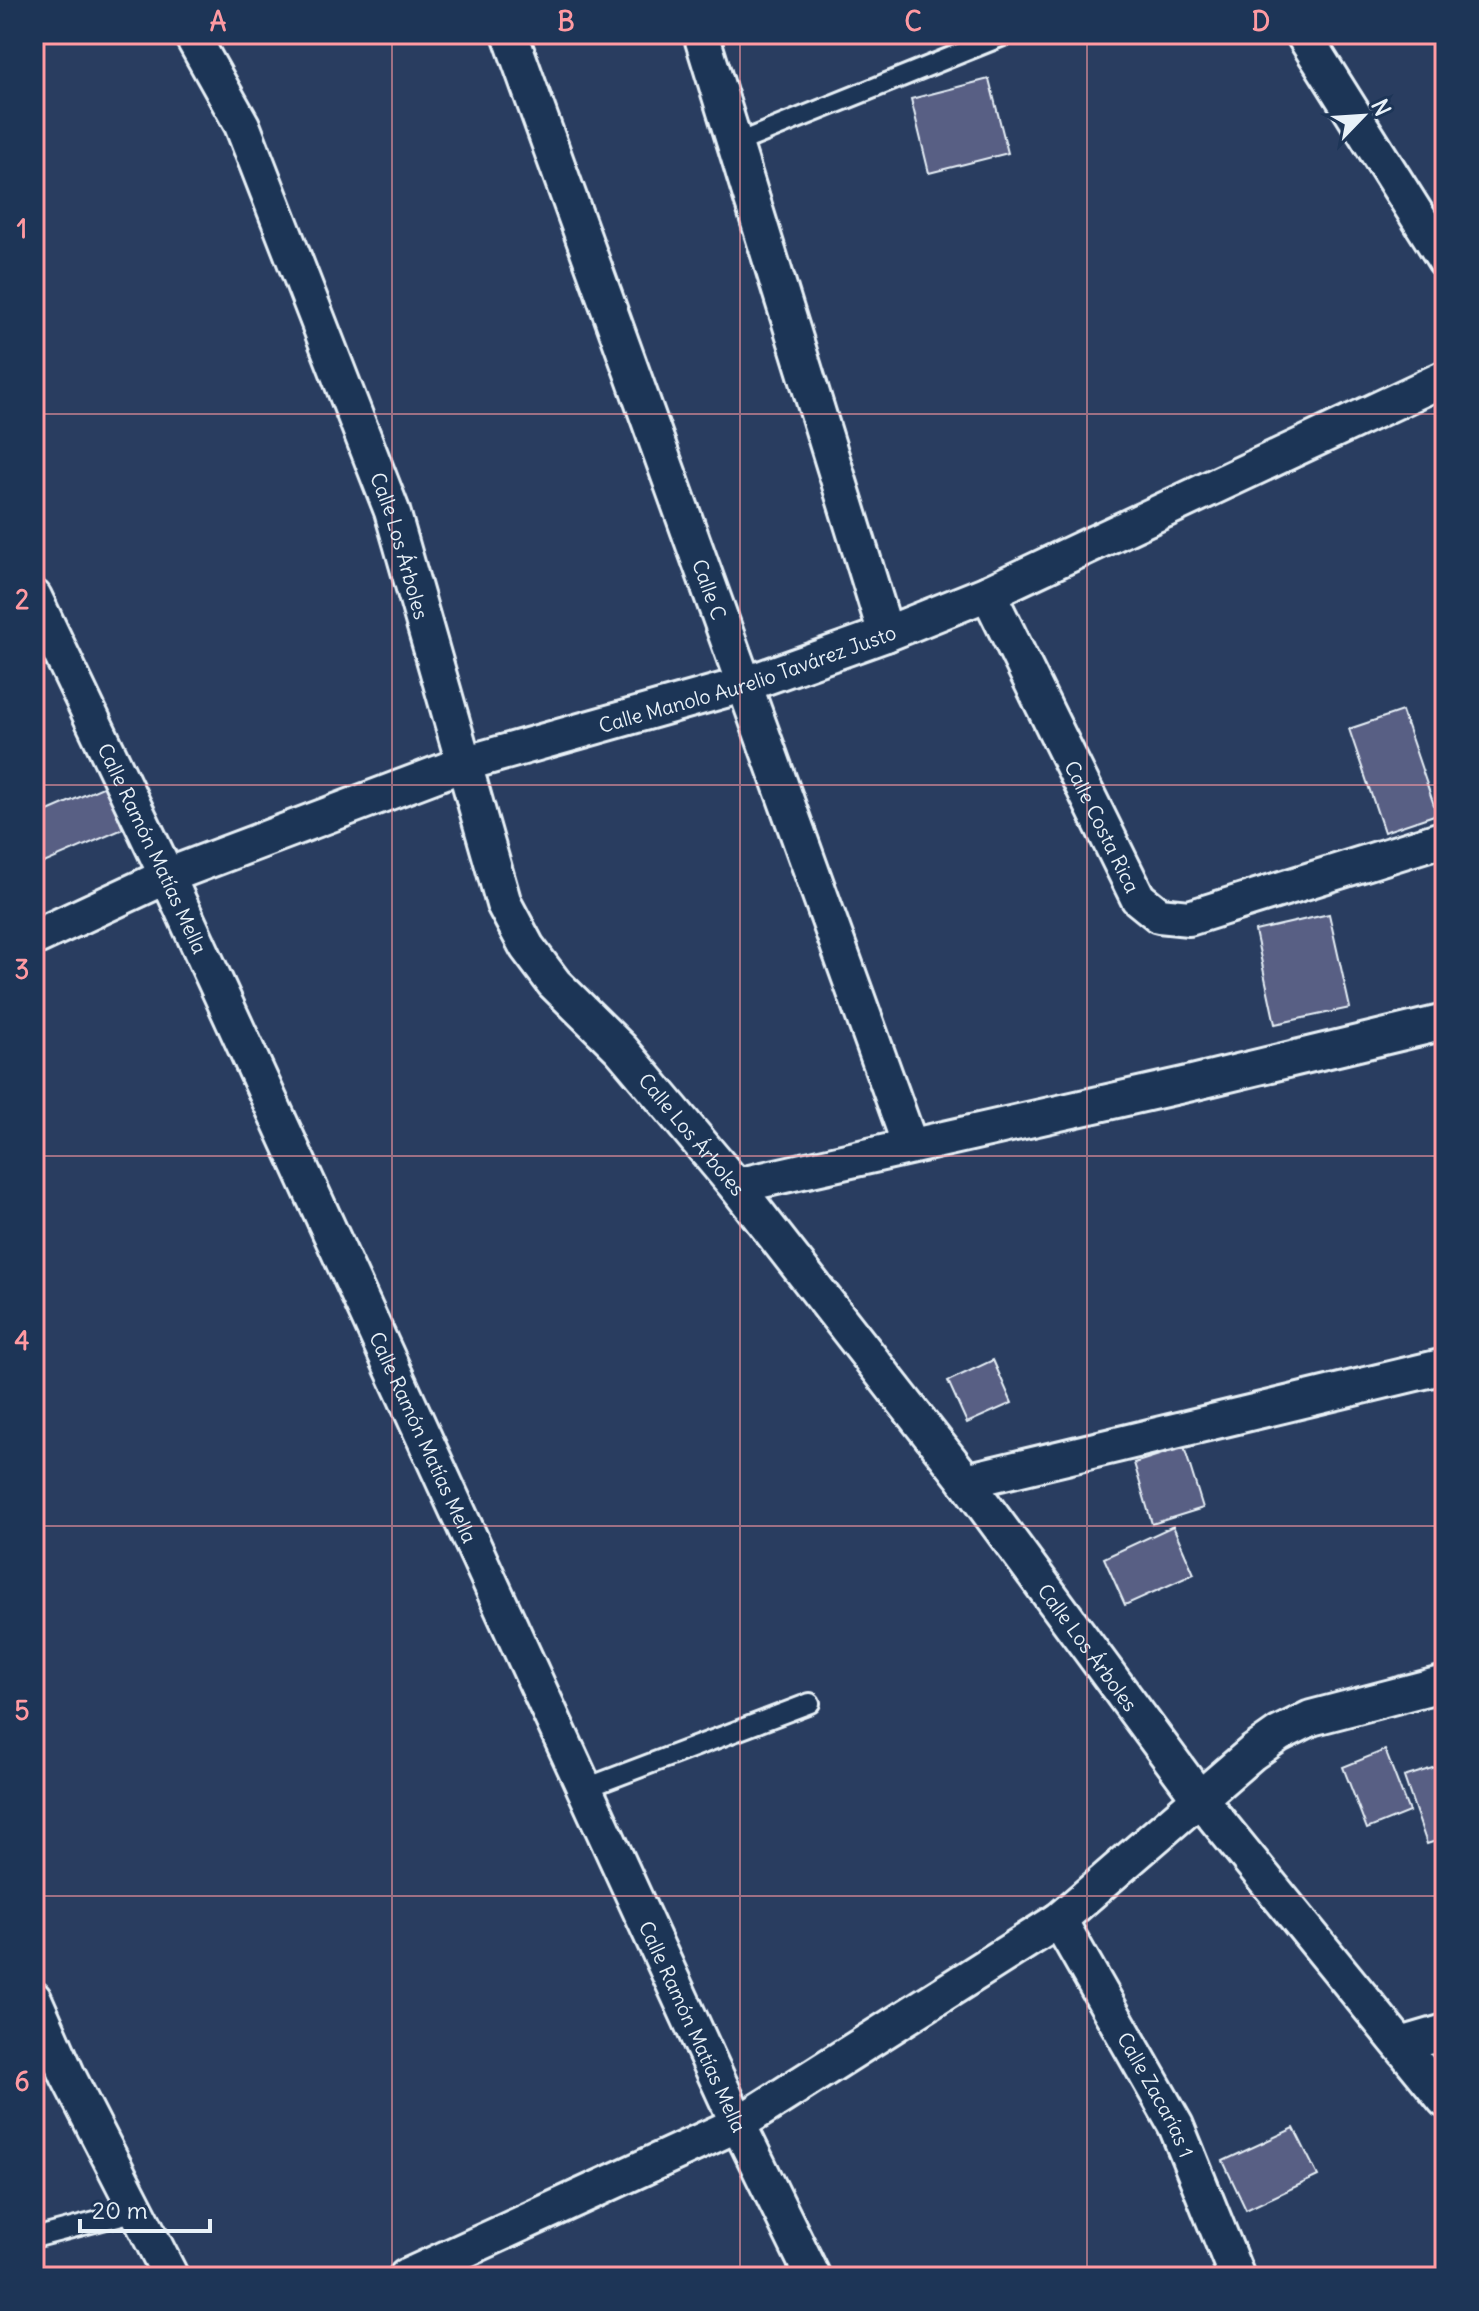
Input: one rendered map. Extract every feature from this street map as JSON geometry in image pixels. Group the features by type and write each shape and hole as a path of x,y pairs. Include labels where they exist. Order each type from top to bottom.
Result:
{"street":[{"name":"Calle Los Árboles","path":"191,34 242,125 392,511 504,904 527,947 554,983 621,1049 736,1186 966,1481 1200,1799 1445,2100"},
{"name":"Calle C","path":"510,34 910,1145"},
{"path":"701,34 886,634"},
{"path":"1303,34 1445,260"},
{"name":"Calle Manolo Aurelio Tavárez Justo","path":"34,938 167,876 463,764 746,684 886,634 988,593 1445,378"},
{"name":"Calle Costa Rica","path":"988,593 1138,898 1159,915 1189,918 1445,838"},
{"name":"Calle Ramón Matías Mella","path":"34,597 167,876 738,2124 813,2277"},
{"path":"736,1186 1192,1083 1445,1022"},
{"path":"966,1481 1445,1366"},
{"path":"406,2277 738,2124 1059,1920 1279,1734 1311,1718 1445,1683"},
{"name":"Calle Zacarías 1","path":"1059,1920 1176,2126 1237,2277"},
{"path":"34,1999 68,2076 171,2277"},
{"path":"1401,2045 1445,2032"}],"lane":[{"path":"735,144 1008,34"},
{"path":"586,1788 810,1703"},
{"path":"34,2238 137,2211"}],"building":[{"path":"989,79 1008,153 929,173 911,99"},
{"path":"1402,711 1437,814 1384,832 1349,729"},
{"path":"105,786 123,829 44,863 34,839 34,817"},
{"path":"1329,914 1350,1008 1275,1024 1255,931"},
{"path":"993,1360 1012,1403 967,1423 948,1381"},
{"path":"1184,1447 1203,1508 1152,1524 1134,1463"},
{"path":"1173,1526 1194,1574 1125,1605 1104,1558"},
{"path":"1385,1750 1409,1812 1367,1829 1343,1767"},
{"path":"1445,1764 1445,1838 1427,1844 1404,1777"},
{"path":"1294,2128 1318,2176 1246,2210 1223,2161"}]}
